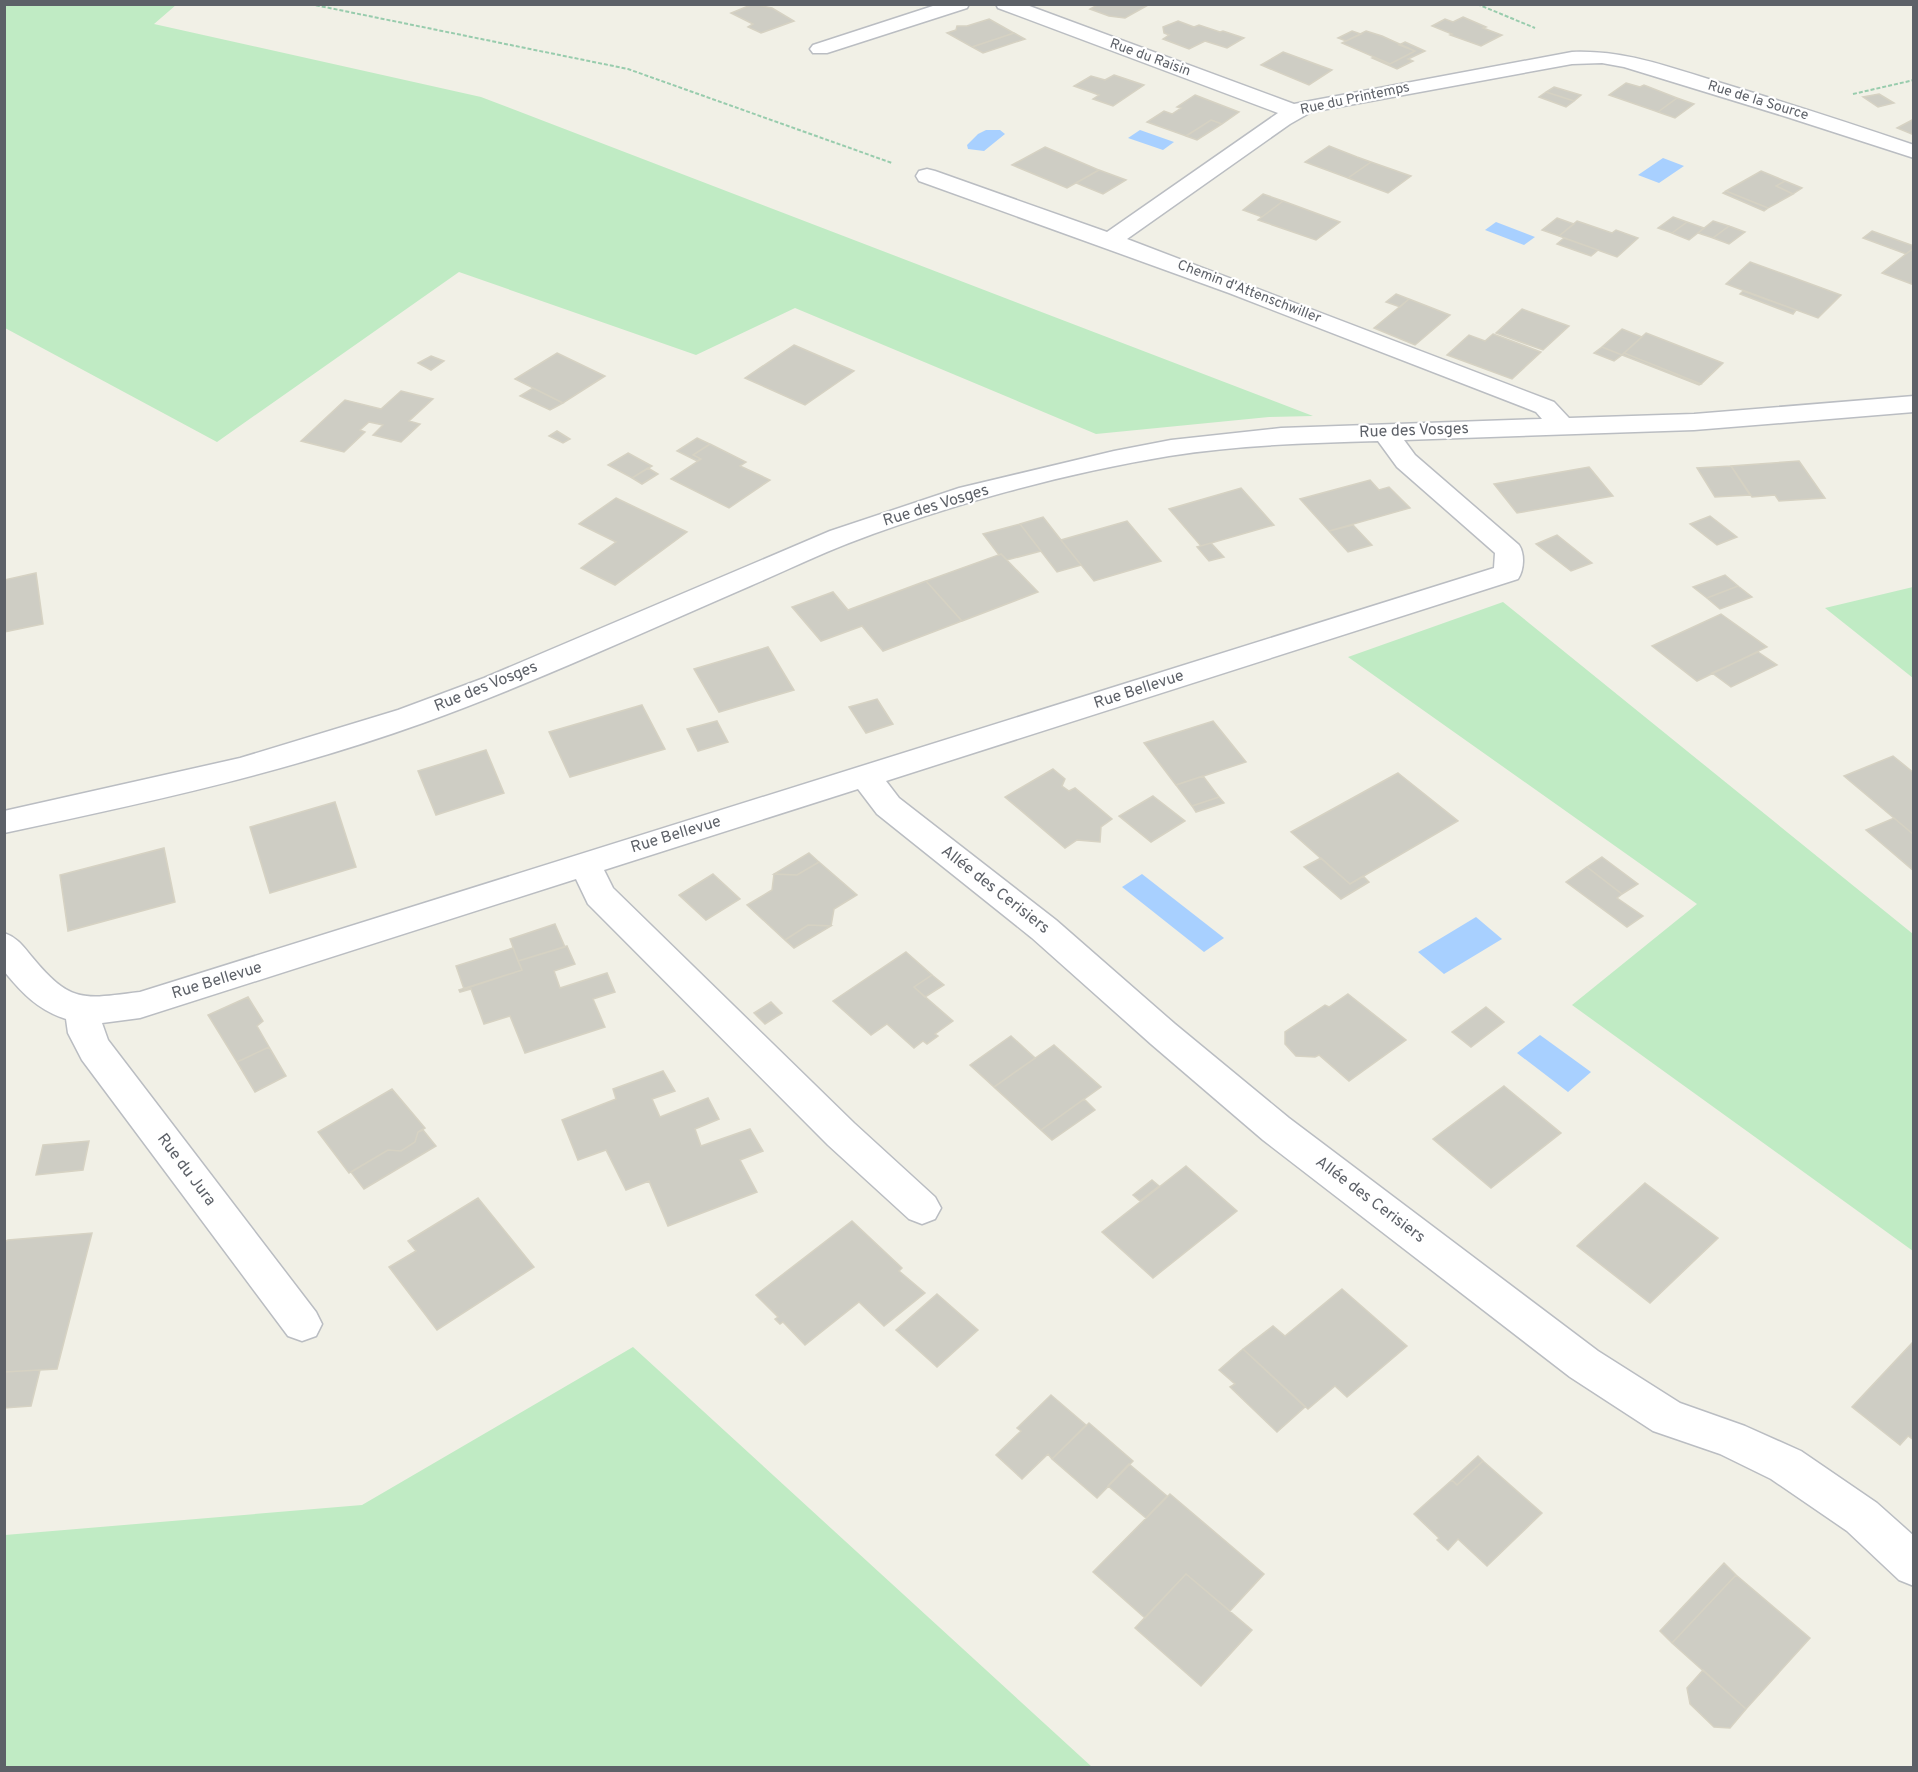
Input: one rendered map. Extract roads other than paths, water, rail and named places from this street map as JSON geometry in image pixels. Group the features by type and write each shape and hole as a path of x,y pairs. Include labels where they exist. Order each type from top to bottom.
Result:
{"street":[{"path":"820,49 960,4"},
{"name":"Rue du Raisin","path":"1005,4 1295,112"},
{"name":"Rue du Printemps","path":"1111,240 1295,112 1321,103 1572,58 1602,57"},
{"name":"Rue de la Source","path":"1602,57 1627,61 1795,112 1914,152"},
{"name":"Chemin d'Attenschwiller","path":"927,176 1111,240 1341,326 1545,406 1561,425"},
{"name":"Rue des Vosges","path":"4,822 240,769 409,717 495,685 840,537 969,494 1171,448 1281,436 1694,422 1914,404"},
{"name":"Rue Bellevue","path":"4,946 43,993 62,1005 82,1011 140,1005 1508,573 1509,551 1406,461 1385,432"},
{"name":"Allée des Cerisiers","path":"865,776 888,806 1044,928 1163,1034 1276,1129 1584,1364 1668,1418 1730,1439 1786,1465 1862,1517 1914,1565"},
{"path":"585,864 600,895 841,1134 922,1208"},
{"name":"Rue du Jura","path":"82,1011 86,1033 95,1050 302,1324"}],"water":[{"path":"986,130 1000,130 1005,134 984,151 968,149 967,145 978,134"},
{"path":"1140,130 1174,142 1163,150 1128,138"},
{"path":"1663,158 1684,166 1659,183 1638,175"},
{"path":"1496,222 1535,237 1524,245 1485,230"},
{"path":"1142,874 1224,938 1204,952 1122,887"},
{"path":"1476,917 1502,939 1444,974 1418,952"},
{"path":"1540,1035 1591,1072 1568,1092 1517,1053"}]}
